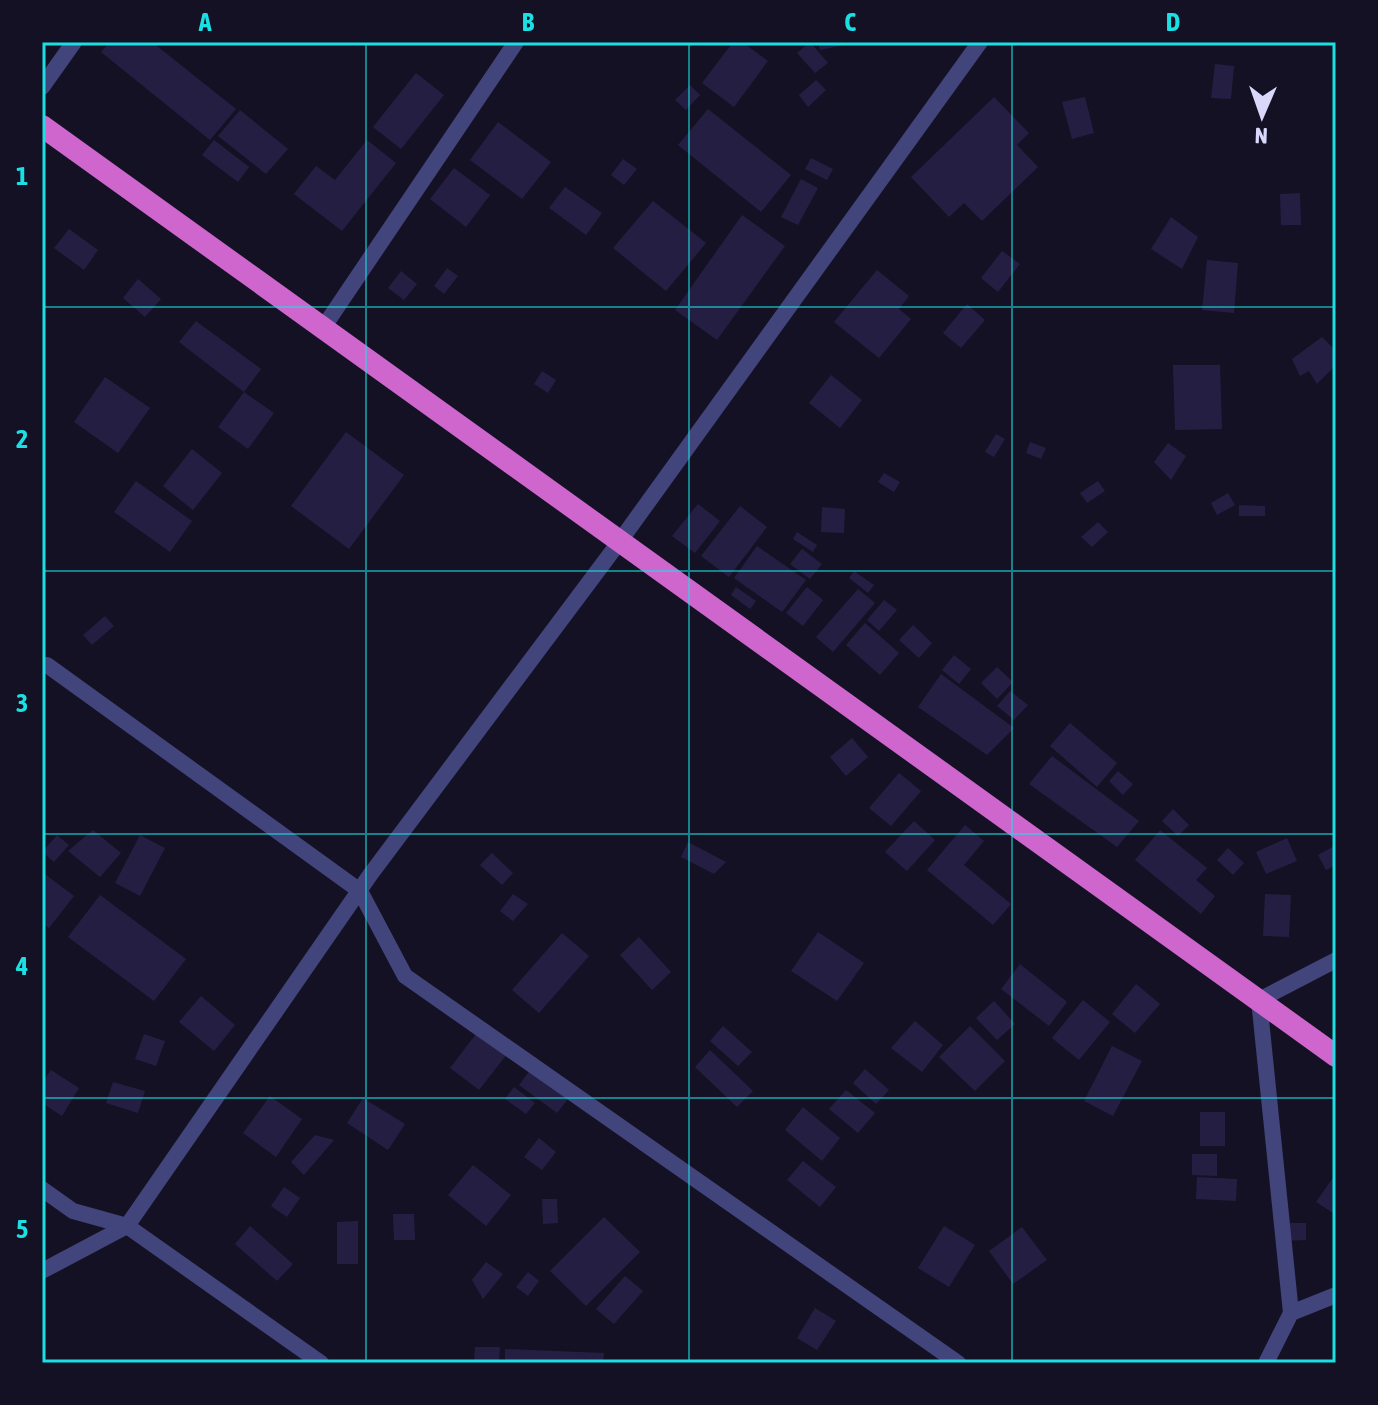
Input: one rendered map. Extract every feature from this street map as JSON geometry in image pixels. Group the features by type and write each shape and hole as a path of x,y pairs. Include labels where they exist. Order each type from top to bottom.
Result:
{"highway":[{"path":"42,126 1336,1056"}],"street":[{"path":"42,87 74,42"},
{"path":"323,328 516,42"},
{"path":"42,1271 127,1226 360,891 620,541 980,42"},
{"path":"47,665 360,891 405,976 958,1363"},
{"path":"1266,1363 1291,1313 1259,1000 1336,960"},
{"path":"42,1189 73,1211 127,1226 321,1363"},
{"path":"1291,1313 1336,1295"}],"building":[{"path":"110,42 152,42 236,109 210,140 101,52"},
{"path":"733,42 742,42 768,61 734,107 702,83"},
{"path":"810,42 828,63 815,73 797,53"},
{"path":"818,42 854,42 854,43 820,50"},
{"path":"1215,64 1234,66 1231,99 1211,98"},
{"path":"416,73 444,95 401,149 373,127"},
{"path":"816,80 826,90 808,107 799,95"},
{"path":"690,85 700,95 686,110 675,100"},
{"path":"994,97 1029,133 1017,145 1038,167 982,221 964,203 949,217 911,177"},
{"path":"1085,97 1094,133 1072,139 1062,102"},
{"path":"708,109 791,175 761,212 678,145"},
{"path":"240,110 288,149 266,174 218,136"},
{"path":"498,122 551,162 522,199 470,160"},
{"path":"214,140 249,167 238,182 202,155"},
{"path":"367,140 396,163 342,231 294,194 316,166 335,180"},
{"path":"811,158 833,169 827,180 805,169"},
{"path":"623,159 637,169 624,185 611,175"},
{"path":"454,168 490,195 466,227 430,199"},
{"path":"801,179 818,188 798,225 781,217"},
{"path":"565,187 602,213 586,235 549,208"},
{"path":"1300,193 1301,225 1281,225 1280,194"},
{"path":"653,201 706,243 666,291 613,248"},
{"path":"742,215 785,246 717,340 675,310"},
{"path":"1171,217 1198,237 1182,269 1151,249"},
{"path":"69,229 98,250 84,270 54,248"},
{"path":"1002,251 1020,264 998,292 981,278"},
{"path":"1207,260 1238,263 1234,313 1202,310"},
{"path":"447,268 458,276 444,294 434,286"},
{"path":"877,270 909,296 899,309 911,319 879,358 834,322"},
{"path":"401,271 417,284 404,300 388,288"},
{"path":"138,279 161,299 145,317 123,298"},
{"path":"967,304 985,320 961,348 943,333"},
{"path":"196,321 261,369 244,392 179,342"},
{"path":"1322,337 1336,351 1336,365 1317,384 1309,371 1300,376 1292,359"},
{"path":"1173,365 1220,365 1222,429 1175,430"},
{"path":"542,371 556,380 548,393 534,384"},
{"path":"831,375 862,400 840,428 809,403"},
{"path":"105,377 150,408 118,453 74,422"},
{"path":"244,392 274,413 248,449 218,427"},
{"path":"346,432 404,475 349,549 291,506"},
{"path":"996,434 1005,439 994,457 985,452"},
{"path":"1030,442 1046,448 1041,459 1026,453"},
{"path":"1168,443 1186,456 1171,480 1154,462"},
{"path":"192,449 222,473 193,510 163,486"},
{"path":"884,473 900,482 894,492 878,482"},
{"path":"136,481 192,521 170,552 114,512"},
{"path":"1098,481 1105,491 1087,503 1080,493"},
{"path":"1228,493 1235,505 1217,515 1211,503"},
{"path":"698,504 720,521 695,553 672,536"},
{"path":"1239,505 1265,506 1265,516 1239,516"},
{"path":"740,506 767,527 729,577 701,556"},
{"path":"822,507 845,509 844,533 821,532"},
{"path":"1098,522 1108,532 1092,547 1081,537"},
{"path":"797,532 817,545 813,552 793,539"},
{"path":"757,546 806,580 782,612 734,578"},
{"path":"802,549 822,564 810,579 790,564"},
{"path":"854,571 874,585 868,593 849,578"},
{"path":"736,587 756,601 750,609 731,595"},
{"path":"807,587 823,600 803,626 786,613"},
{"path":"858,589 875,603 833,652 816,637"},
{"path":"884,600 897,610 879,631 867,620"},
{"path":"105,616 114,626 92,645 83,635"},
{"path":"865,623 899,653 880,675 846,645"},
{"path":"913,625 932,643 919,658 899,640"},
{"path":"954,655 971,669 959,684 942,670"},
{"path":"997,667 1013,682 997,699 981,683"},
{"path":"941,674 1014,728 987,755 918,707"},
{"path":"1010,691 1028,705 1014,720 997,706"},
{"path":"1070,723 1117,763 1097,787 1050,746"},
{"path":"852,738 868,757 846,776 830,757"},
{"path":"1052,756 1139,821 1117,847 1029,784"},
{"path":"1118,771 1133,784 1123,795 1109,781"},
{"path":"899,773 921,791 891,826 869,808"},
{"path":"1173,809 1189,825 1178,836 1162,821"},
{"path":"914,821 935,840 907,871 885,852"},
{"path":"965,825 984,841 964,865 1011,904 993,925 927,870"},
{"path":"93,830 121,853 100,877 68,851"},
{"path":"1160,830 1207,868 1196,880 1215,896 1201,914 1135,860"},
{"path":"57,835 69,845 54,862 42,852"},
{"path":"140,835 165,848 140,896 115,883"},
{"path":"1287,838 1297,861 1266,874 1256,852"},
{"path":"688,842 726,862 714,874 681,857"},
{"path":"1336,845 1336,865 1326,870 1318,855"},
{"path":"1228,848 1244,863 1233,875 1217,860"},
{"path":"492,853 513,873 502,885 480,865"},
{"path":"42,872 74,896 49,928 42,923"},
{"path":"513,894 528,904 513,921 500,911"},
{"path":"1265,894 1291,895 1289,937 1263,936"},
{"path":"100,895 186,959 154,1001 68,937"},
{"path":"818,932 864,963 837,1001 791,971"},
{"path":"562,933 589,956 539,1013 512,990"},
{"path":"639,937 671,972 652,990 620,955"},
{"path":"1020,964 1067,1002 1049,1026 1001,989"},
{"path":"1136,984 1160,1004 1135,1033 1112,1014"},
{"path":"201,996 235,1025 214,1051 179,1022"},
{"path":"1083,1000 1110,1022 1079,1060 1052,1038"},
{"path":"994,1001 1015,1024 997,1040 976,1018"},
{"path":"915,1021 943,1045 922,1072 891,1048"},
{"path":"482,1026 511,1049 479,1090 450,1068"},
{"path":"723,1026 752,1052 738,1066 710,1041"},
{"path":"970,1026 1005,1061 975,1091 939,1057"},
{"path":"144,1034 165,1041 156,1066 135,1059"},
{"path":"1112,1046 1142,1061 1113,1116 1084,1101"},
{"path":"710,1050 753,1091 737,1107 695,1067"},
{"path":"534,1065 572,1094 557,1113 519,1085"},
{"path":"865,1069 889,1090 876,1104 853,1083"},
{"path":"51,1070 79,1088 62,1116 42,1103 42,1083"},
{"path":"113,1082 145,1091 138,1113 106,1103"},
{"path":"514,1087 535,1103 526,1114 505,1099"},
{"path":"846,1090 875,1113 858,1133 829,1109"},
{"path":"270,1096 302,1119 276,1157 243,1133"},
{"path":"363,1098 405,1124 388,1150 347,1123"},
{"path":"803,1107 840,1138 822,1161 785,1130"},
{"path":"1200,1112 1225,1112 1225,1146 1200,1146"},
{"path":"315,1135 334,1140 304,1175 291,1162"},
{"path":"539,1138 556,1152 542,1170 524,1157"},
{"path":"1192,1154 1217,1154 1217,1176 1192,1175"},
{"path":"803,1161 836,1187 820,1207 787,1180"},
{"path":"473,1165 511,1195 486,1226 448,1195"},
{"path":"1197,1177 1237,1179 1236,1201 1196,1199"},
{"path":"1336,1177 1336,1215 1316,1202"},
{"path":"284,1187 300,1198 287,1217 271,1206"},
{"path":"542,1199 557,1199 558,1223 543,1224"},
{"path":"393,1214 414,1214 415,1240 394,1240"},
{"path":"604,1217 640,1252 586,1306 550,1271"},
{"path":"358,1221 358,1264 337,1264 337,1222"},
{"path":"1282,1223 1306,1223 1306,1240 1283,1241"},
{"path":"250,1226 293,1264 277,1281 235,1244"},
{"path":"944,1226 975,1245 949,1287 918,1268"},
{"path":"1022,1227 1047,1260 1013,1284 989,1251"},
{"path":"486,1262 503,1274 483,1299 472,1280"},
{"path":"528,1272 539,1281 528,1296 516,1287"},
{"path":"625,1276 643,1291 614,1324 596,1309"},
{"path":"815,1308 836,1321 817,1350 797,1338"},
{"path":"475,1347 500,1347 499,1363 474,1363"},
{"path":"505,1349 604,1353 603,1363 505,1363"}]}
